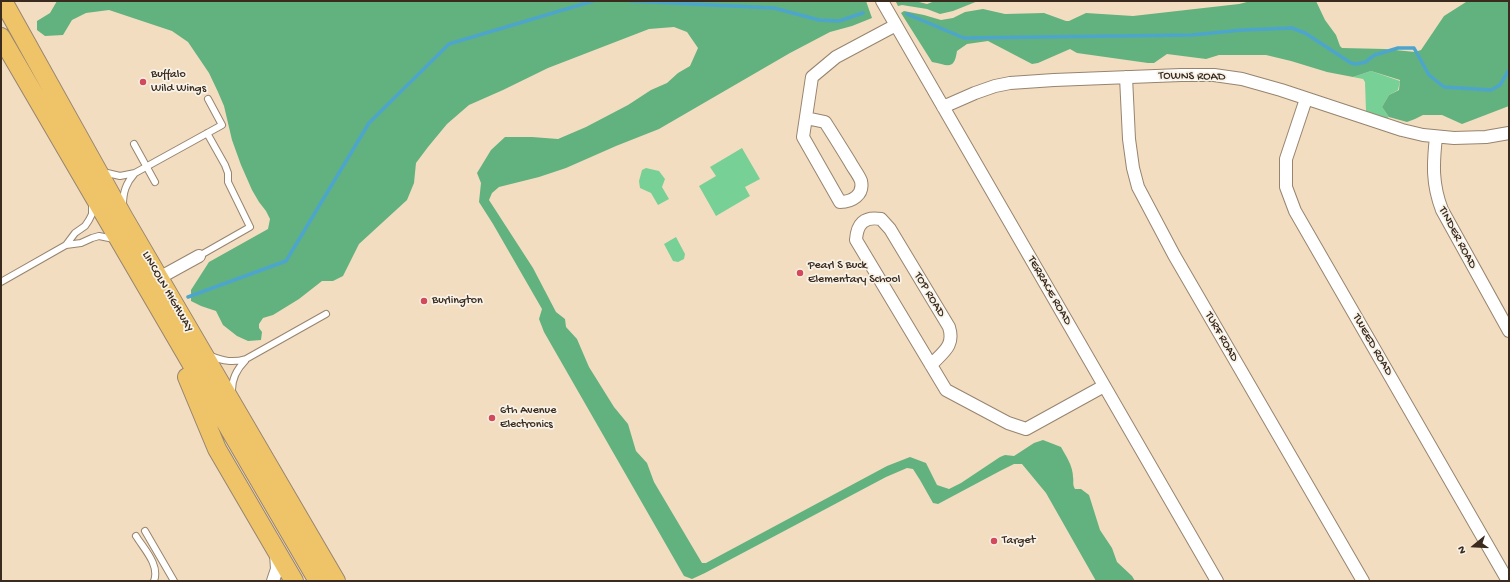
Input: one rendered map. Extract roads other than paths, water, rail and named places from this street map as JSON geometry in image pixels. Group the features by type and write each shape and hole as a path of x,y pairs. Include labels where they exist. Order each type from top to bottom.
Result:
{"main road":[{"name":"LINCOLN HIGHWAY","path":"3,1 96,169 159,278 168,309 318,581"},
{"name":"LINCOLN HIGHWAY","path":"1,37 119,241 202,353 336,581"},
{"path":"168,309 217,449 294,581"}],"street":[{"name":"TERRACE ROAD","path":"882,1 1217,581"},
{"path":"806,118 825,122 861,181 861,189 854,199 847,202 840,202 803,137 812,77 836,57 896,26"},
{"name":"TOWNS ROAD","path":"943,107 975,93 995,86 1010,83 1126,77 1214,75 1242,79 1306,98 1402,130 1436,137 1478,137 1509,133"},
{"name":"TURF ROAD","path":"1126,77 1128,139 1138,187 1174,255 1363,581"},
{"name":"TWEED ROAD","path":"1306,98 1286,160 1286,187 1295,211 1508,581"},
{"name":"TINDER ROAD","path":"1436,137 1433,165 1436,195 1457,239 1509,331"},
{"name":"TOP ROAD","path":"931,365 950,344 951,334 949,327 890,229 880,218 872,217 860,224 856,240 931,365 946,390 1008,423 1026,429 1104,386"},
{"path":"159,278 199,256"},
{"path":"273,581 277,569 275,549"}],"lane":[{"path":"124,218 124,194 126,186 135,174 222,125 208,99"},
{"path":"199,256 250,227 228,182 228,173 225,165 207,133"},
{"path":"134,144 155,182"},
{"path":"96,169 120,176 135,174"},
{"path":"66,245 75,233 85,226 89,220 92,214 92,194"},
{"path":"1,282 66,245 81,243 99,236 119,241"},
{"path":"202,353 227,362 239,362 326,314"},
{"path":"233,406 232,391 235,374 246,359"},
{"path":"145,531 174,581"},
{"path":"136,536 155,567 154,581"}],"waterway":[{"path":"188,297 286,261 369,123 449,44 593,1"},
{"path":"630,1 774,8 819,20 839,21 863,13"},
{"path":"907,14 964,38 1192,35 1242,30 1292,28 1305,33 1351,63 1356,64 1366,62 1375,55 1398,48 1414,48 1429,75 1444,87 1491,90 1500,85 1509,70"}],"place":[{"name":"Buffalo Wild Wings","path":"143,82"},
{"name":"Pearl S Buck Elementary School","path":"800,273"},
{"name":"Burlington","path":"424,301"},
{"name":"6th Avenue Electronics","path":"492,418"},
{"name":"Target","path":"994,541"}]}
